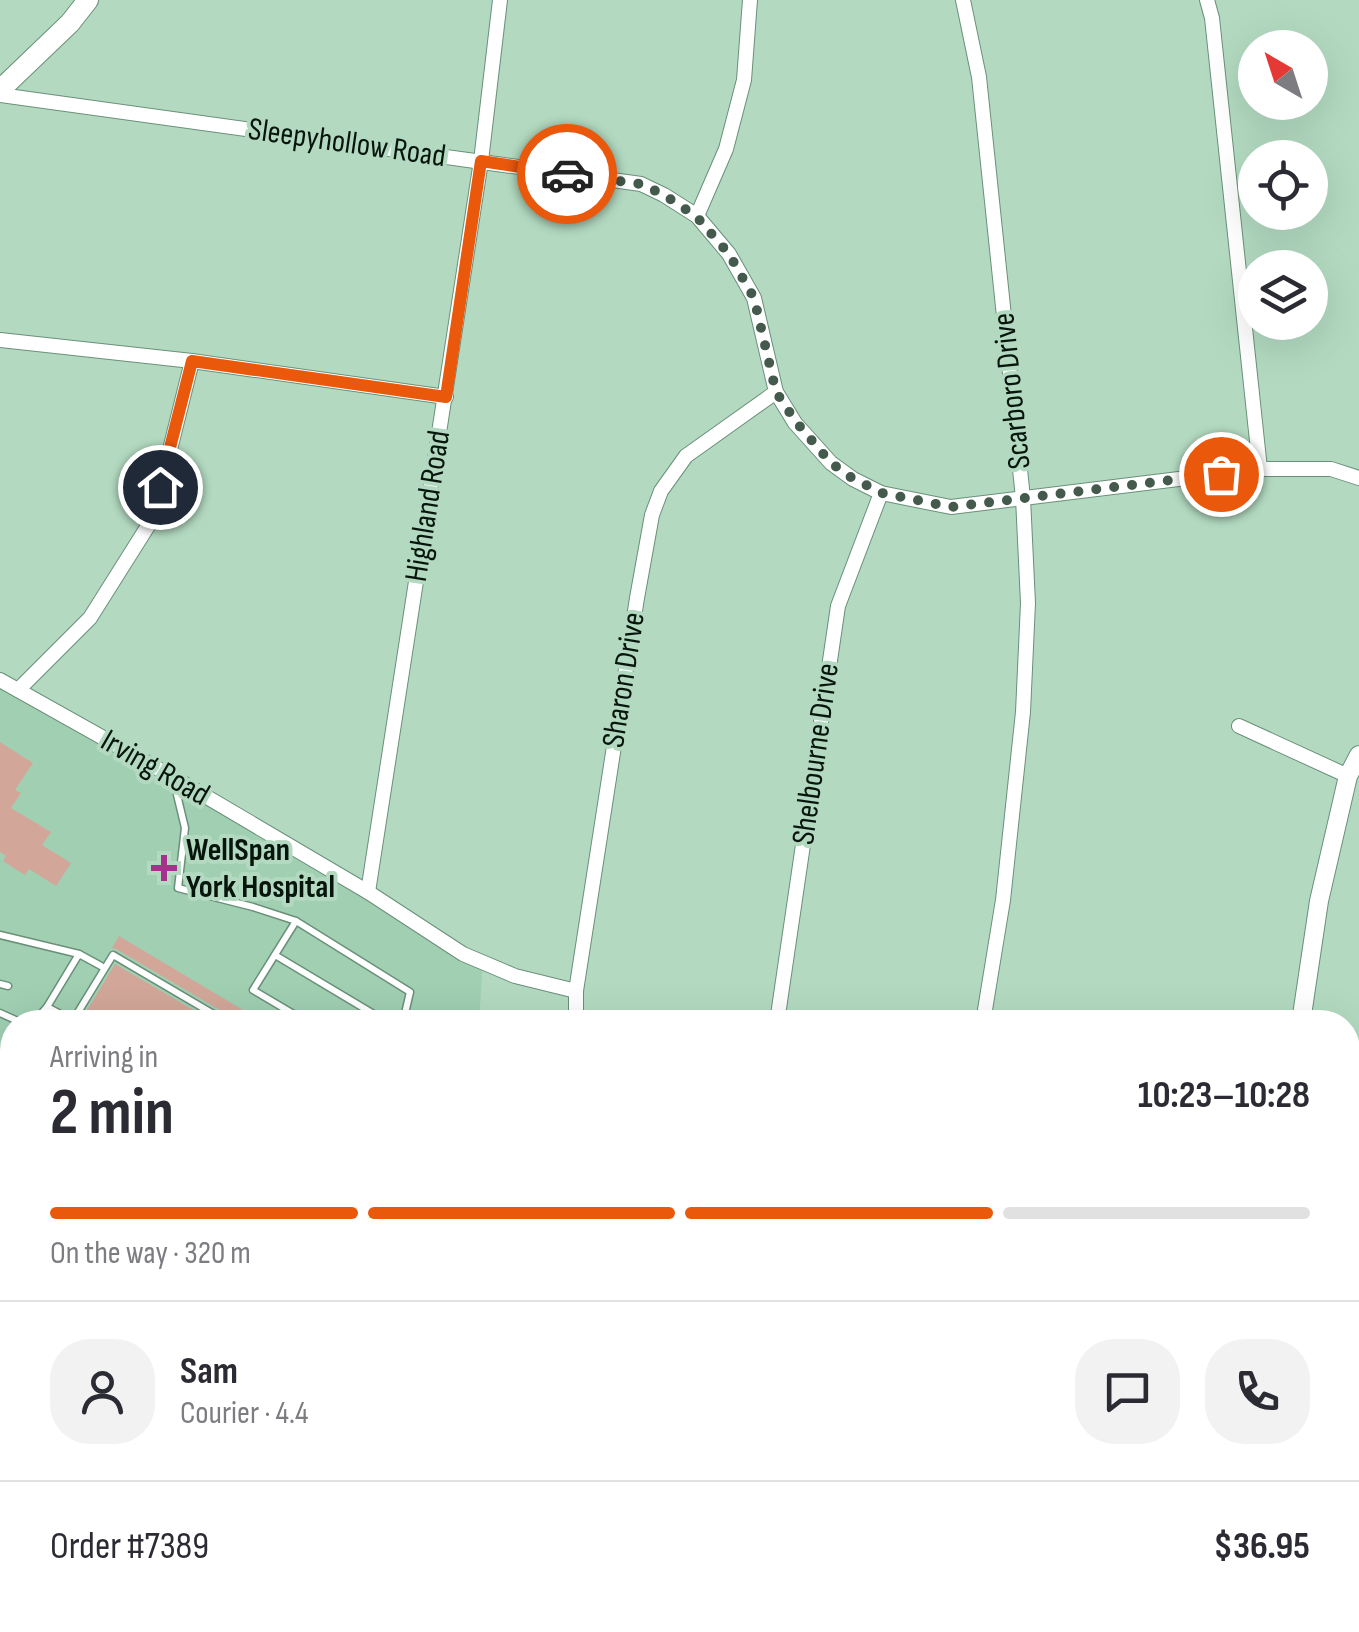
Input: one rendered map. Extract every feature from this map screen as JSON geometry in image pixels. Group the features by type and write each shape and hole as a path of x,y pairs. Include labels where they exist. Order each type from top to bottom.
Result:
{"main road":[{"path":"0,92 88,0"}],"street":[{"name":"Highland Road","path":"368,892 481,161 500,0"},
{"path":"696,216 726,149 744,80 750,0"},
{"name":"Scarboro Drive","path":"963,0 978,76 1023,498 1028,603 1023,712 1003,900 984,1010"},
{"path":"1208,0 1260,469"},
{"name":"Sleepyhollow Road","path":"0,92 641,184 696,216 729,254 754,298 776,392 831,463 882,493 951,507 1260,469 1331,470 1359,478"},
{"path":"0,340 192,361 446,397"},
{"path":"18,690 90,618 152,518 192,361"},
{"name":"Sharon Drive","path":"576,1010 652,516 661,492 686,456 776,392"},
{"name":"Shelbourne Drive","path":"779,1010 838,606 882,493"},
{"name":"Irving Road","path":"0,680 368,892 463,954 515,976 576,992"},
{"path":"1240,726 1348,776"},
{"path":"1302,1010 1318,901 1348,776 1359,755"}],"lane":[{"path":"173,777 184,828 178,888 296,921 410,992 406,1010"},
{"path":"287,1010 253,990 296,921"},
{"path":"0,935 79,954 101,966"},
{"path":"44,1010 79,954"},
{"path":"80,1010 114,955 207,1010"},
{"path":"274,955 367,1010"},
{"path":"46,1007 52,1010"}],"shaded area":[{"name":"WellSpan York Hospital","path":"0,680 483,959 480,1010 0,1010"}],"building":[{"path":"0,742 33,763 15,790 21,793 11,808 51,832 42,845 71,863 56,886 29,869 25,875 3,861 6,856 0,852"},
{"path":"119,936 243,1010 220,1010 112,948"},
{"path":"115,964 194,1010 87,1010"}],"way so far":[{"path":"567,174 641,184 696,216 729,254 754,298 776,392 796,422 831,463 882,493 951,507 1221,474"}],"place":[{"name":"WellSpan York Hospital","path":"164,868"}],"route":[{"path":"160,487 192,361 446,397 481,161 567,174"}]}
